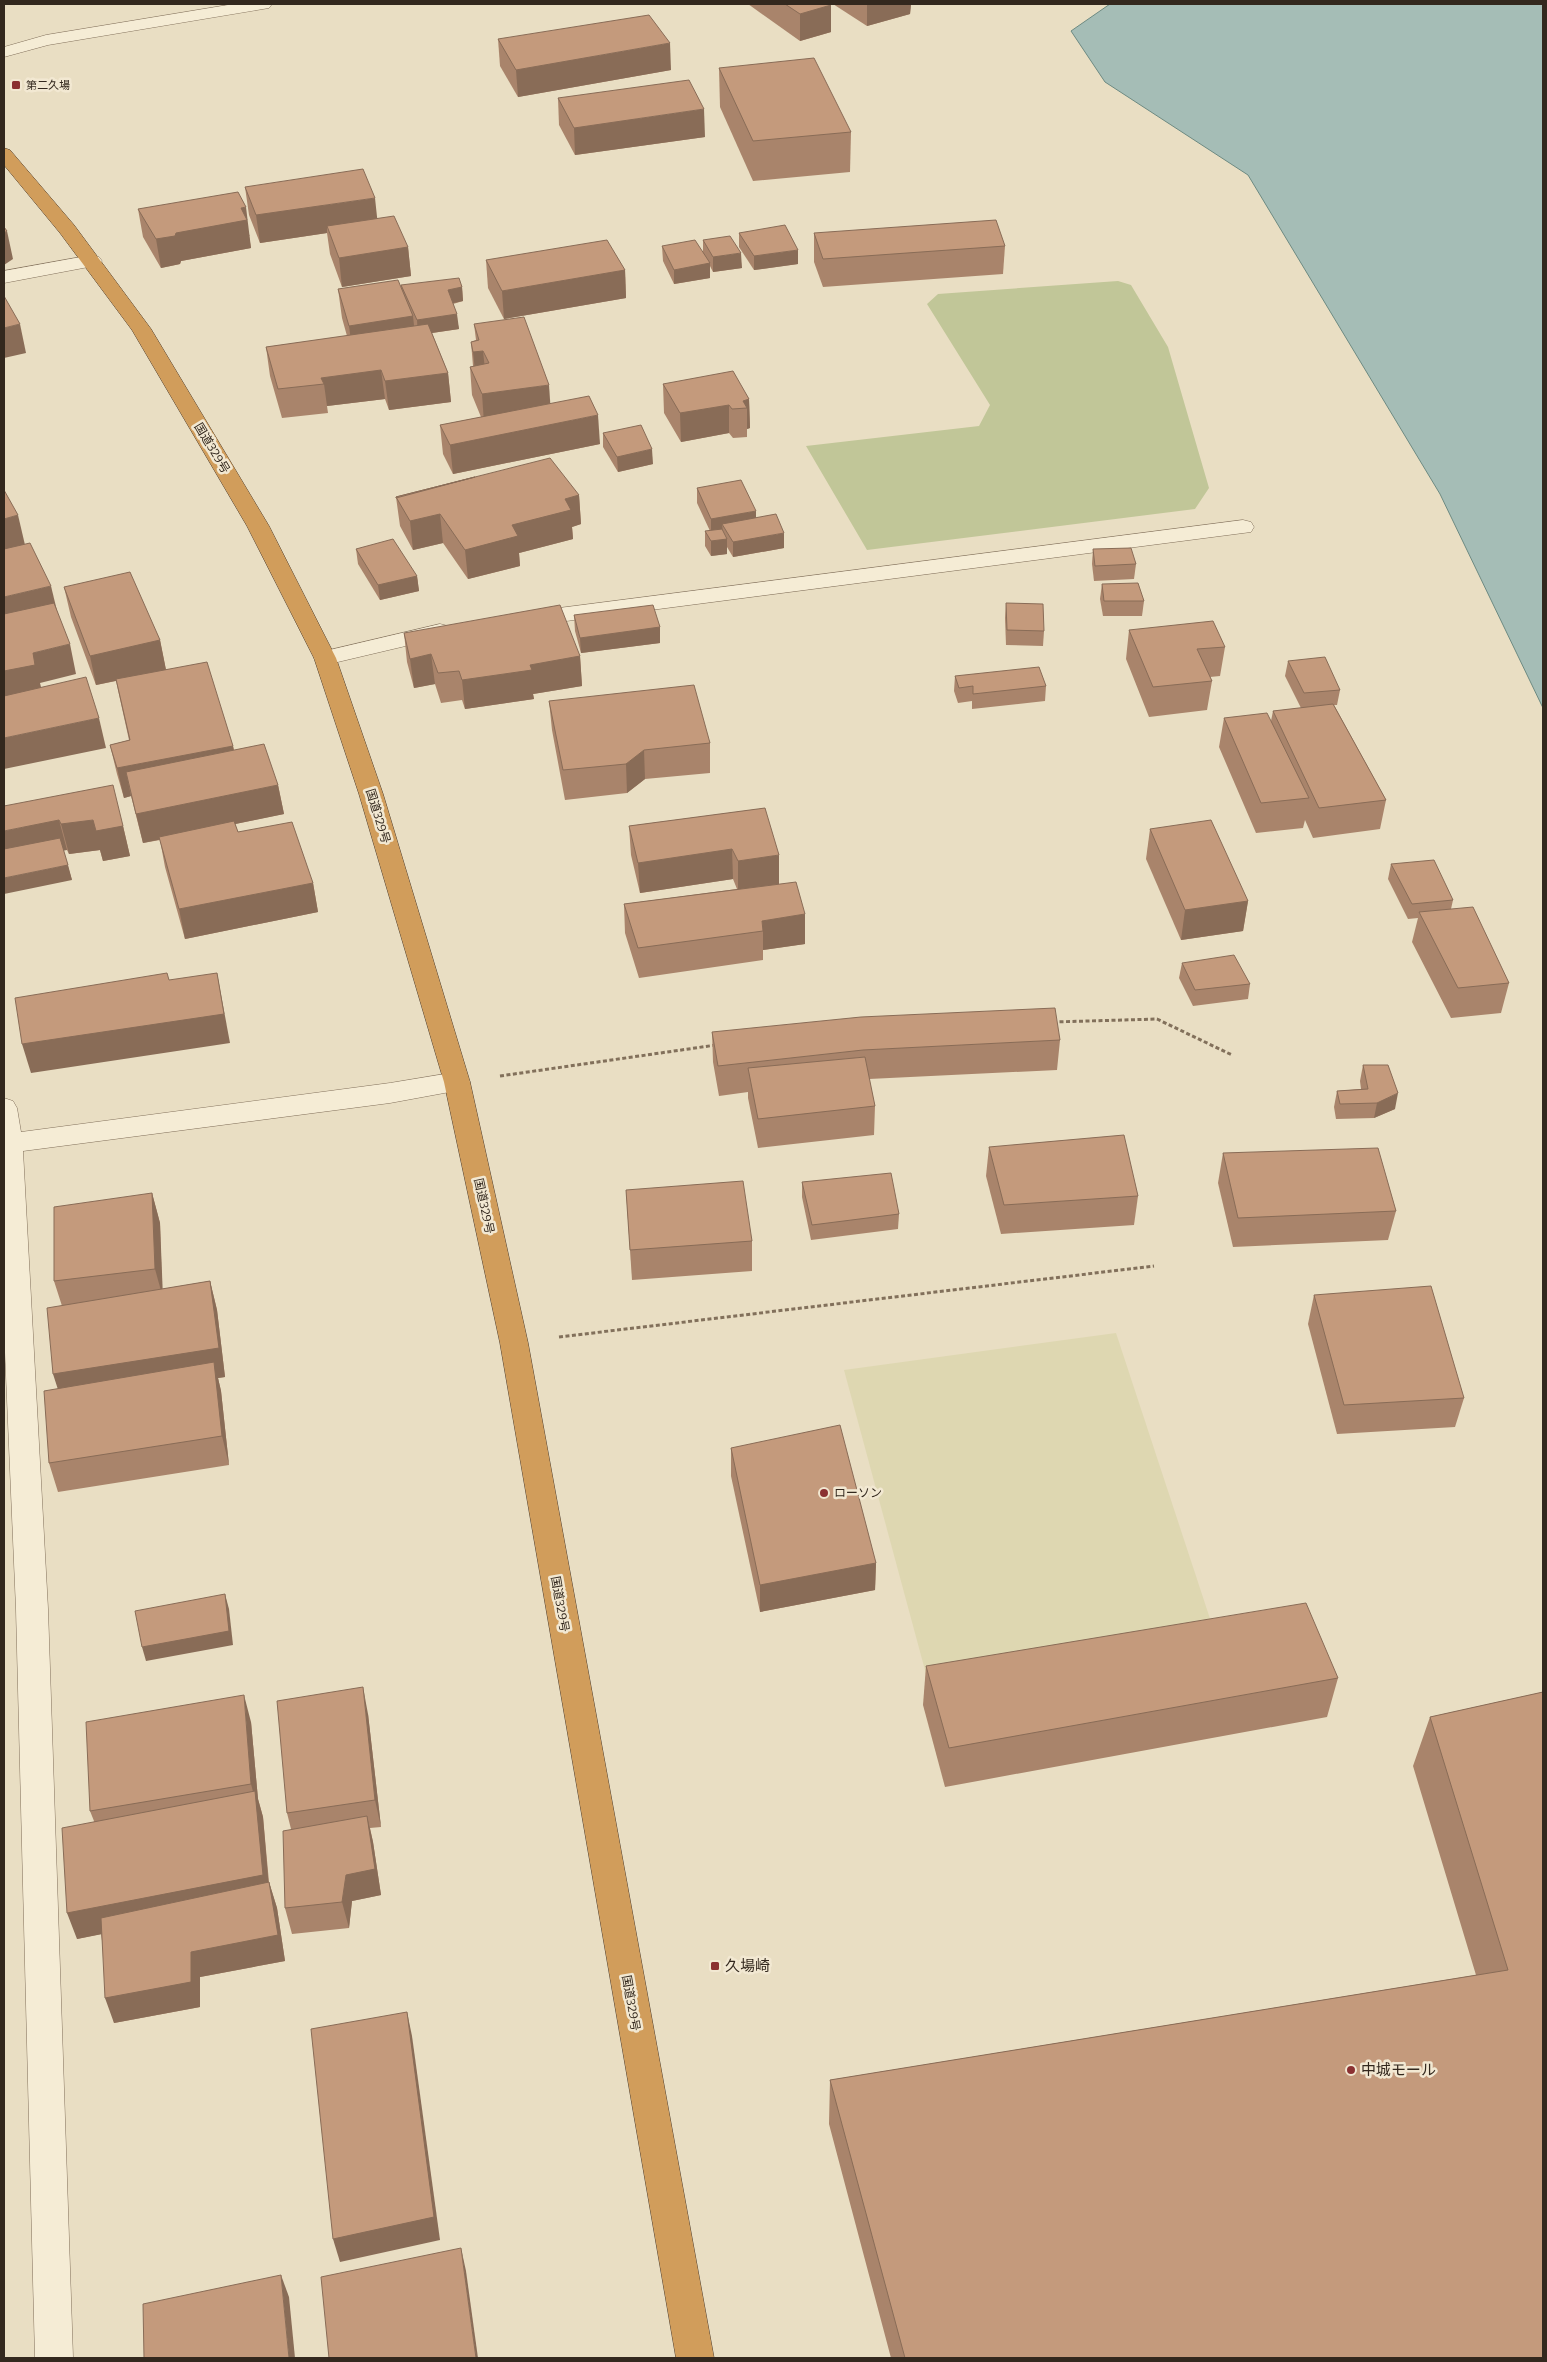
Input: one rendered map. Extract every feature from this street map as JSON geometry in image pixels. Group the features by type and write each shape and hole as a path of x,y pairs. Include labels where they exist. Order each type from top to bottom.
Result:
{"highway":[{"name":"国道329号","path":"4,154 92,261 142,329 253,517 325,658 371,794 457,1082 514,1343 695,2358"}],"street":[{"path":"4,52 46,40 263,4"},
{"path":"4,277 92,261"},
{"path":"505,622 1243,527"},
{"path":"325,658 426,632 456,629"},
{"path":"7,1143 390,1093 457,1082"},
{"path":"4,1108 32,1609 54,2358"}],"path":[{"path":"1049,1022 1157,1019 1232,1055"},
{"path":"457,1082 726,1044"},
{"path":"514,1343 1154,1266"}],"shaded area":[{"path":"1116,1333 1218,1643 929,1685 844,1370"}],"green space":[{"path":"1118,281 1131,285 1168,347 1209,488 1195,509 867,550 806,446 979,426 990,405 927,304 938,294"}],"water":[{"path":"1110,4 1543,4 1543,708 1440,494 1248,175 1105,82 1071,31"}],"building":[{"path":"785,4 830,4 831,5 800,14"},
{"path":"649,15 670,43 516,70 498,39"},
{"path":"814,58 851,132 753,141 719,68"},
{"path":"689,80 704,109 574,128 558,98"},
{"path":"363,169 375,198 256,215 245,187"},
{"path":"238,192 246,207 241,208 247,220 176,233 175,236 156,239 138,209"},
{"path":"394,216 408,247 339,258 327,226"},
{"path":"996,220 1005,246 823,259 814,233"},
{"path":"785,225 798,250 754,256 739,233"},
{"path":"730,236 741,253 713,257 703,240"},
{"path":"607,240 625,270 502,291 486,260"},
{"path":"695,240 710,263 674,270 662,246"},
{"path":"459,278 462,287 448,290 457,314 417,320 401,285"},
{"path":"398,280 413,316 349,326 338,289"},
{"path":"4,296 20,324 4,328"},
{"path":"524,317 549,385 482,394 470,367 489,363 483,351 473,352 471,342 479,340 474,324"},
{"path":"428,324 448,373 385,381 381,370 321,378 324,384 278,389 266,347"},
{"path":"733,371 749,399 743,401 747,408 732,409 729,405 680,413 663,384"},
{"path":"589,396 598,415 450,445 440,425"},
{"path":"641,425 652,449 617,457 603,433"},
{"path":"550,458 579,495 565,499 571,510 512,525 518,536 465,550 440,514 410,521 396,497"},
{"path":"475,477 396,498 396,497"},
{"path":"741,480 756,511 711,519 697,488"},
{"path":"4,490 18,515 4,519"},
{"path":"776,514 784,533 733,542 722,524"},
{"path":"722,529 727,539 711,541 705,531"},
{"path":"393,539 417,576 378,585 356,549"},
{"path":"30,543 51,586 4,597 4,549"},
{"path":"1131,548 1136,564 1095,566 1093,549"},
{"path":"130,572 160,640 90,656 64,587"},
{"path":"1138,583 1144,601 1104,601 1102,584"},
{"path":"54,603 70,644 33,653 35,665 4,671 4,614"},
{"path":"1006,603 1043,604 1044,631 1007,630"},
{"path":"560,605 580,656 530,665 532,670 462,680 459,671 438,673 431,654 410,659 404,633"},
{"path":"653,605 660,627 580,638 574,615"},
{"path":"1213,621 1225,647 1197,649 1212,681 1153,687 1129,630"},
{"path":"1325,657 1340,690 1304,693 1288,661"},
{"path":"207,662 233,746 117,768 110,745 130,740 116,679"},
{"path":"1039,667 1046,686 973,694 973,686 959,688 955,676"},
{"path":"86,677 99,718 4,738 4,696"},
{"path":"694,685 710,743 644,750 626,764 563,770 549,701"},
{"path":"1333,704 1386,800 1319,808 1273,711"},
{"path":"1267,713 1309,798 1261,803 1224,718"},
{"path":"264,744 278,785 136,814 126,772"},
{"path":"113,785 123,826 96,831 93,820 61,824 59,820 4,831 4,806"},
{"path":"765,808 779,855 738,861 732,849 638,863 629,826"},
{"path":"1211,820 1248,901 1185,910 1150,829"},
{"path":"234,821 238,832 292,822 313,883 179,909 159,837"},
{"path":"60,838 68,865 4,878 4,849"},
{"path":"1434,860 1453,900 1412,904 1391,864"},
{"path":"796,882 805,914 762,921 763,931 638,948 624,904"},
{"path":"1473,907 1509,983 1458,988 1419,912"},
{"path":"1234,955 1250,984 1195,990 1182,963"},
{"path":"167,973 169,980 217,973 224,1014 22,1044 15,998"},
{"path":"1055,1008 1060,1040 863,1050 718,1066 712,1032 861,1017"},
{"path":"865,1057 875,1106 758,1119 748,1068"},
{"path":"1363,1065 1388,1065 1398,1093 1377,1103 1340,1104 1337,1091 1368,1089"},
{"path":"1124,1135 1138,1196 1004,1205 989,1147"},
{"path":"1378,1148 1396,1211 1238,1218 1223,1153"},
{"path":"891,1173 899,1214 812,1225 802,1182"},
{"path":"743,1181 752,1241 630,1250 626,1190"},
{"path":"152,1193 155,1269 54,1281 54,1207"},
{"path":"210,1281 219,1348 53,1374 47,1308"},
{"path":"1431,1286 1464,1398 1344,1405 1314,1295"},
{"path":"214,1362 222,1436 49,1463 44,1391"},
{"path":"840,1425 876,1563 760,1585 731,1448"},
{"path":"225,1594 229,1631 142,1647 135,1611"},
{"path":"1306,1603 1338,1678 949,1748 926,1666"},
{"path":"363,1687 375,1800 287,1813 277,1701"},
{"name":"中城モール","path":"1543,1692 1543,2358 905,2358 830,2080 1508,1970 1430,1717"},
{"path":"244,1695 251,1784 90,1811 86,1722"},
{"path":"255,1791 263,1875 67,1913 62,1828"},
{"path":"367,1816 375,1869 346,1875 342,1902 285,1908 283,1831"},
{"path":"269,1882 278,1935 191,1952 191,1982 105,1998 101,1918"},
{"path":"407,2012 434,2217 333,2239 311,2029"},
{"path":"461,2248 476,2358 329,2358 321,2277"},
{"path":"281,2275 289,2358 144,2358 143,2304"}],"place":[{"name":"第二久場","path":"16,85"},
{"name":"ローソン","path":"824,1493"},
{"name":"久場崎","path":"715,1966"},
{"name":"中城モール","path":"1351,2070"}]}
